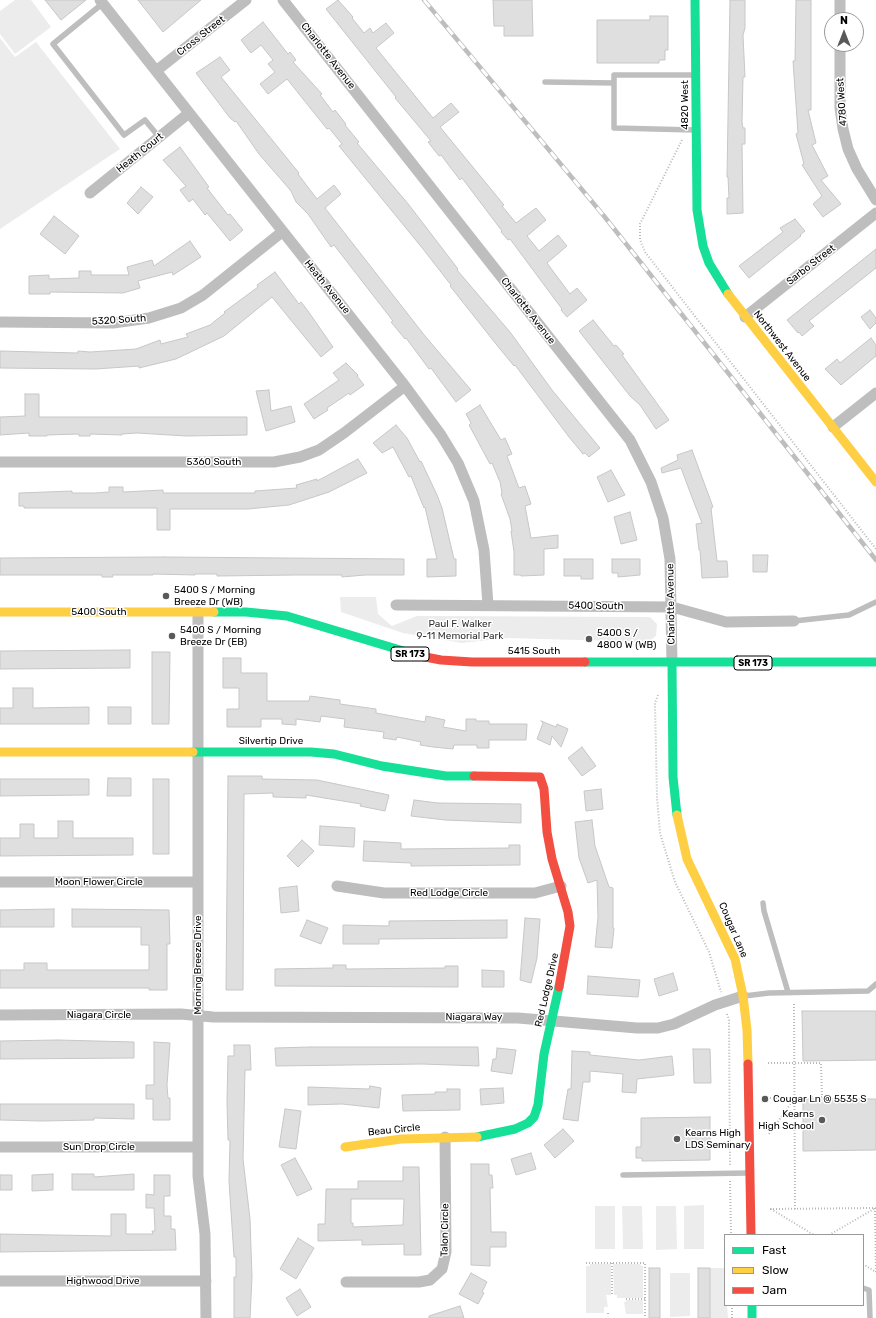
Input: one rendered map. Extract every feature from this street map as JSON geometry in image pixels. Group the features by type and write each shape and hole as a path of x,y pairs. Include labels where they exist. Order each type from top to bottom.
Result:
{"street":[{"name":"Cross Street","path":"156,71 246,0"},
{"name":"Charlotte Avenue","path":"283,0 630,440 651,482 663,518 670,559 672,663"},
{"name":"4820 West","path":"695,0 696,210"},
{"path":"840,0 840,12"},
{"name":"Heath Avenue","path":"101,2 405,386 424,411 451,452 474,501 484,550 488,605"},
{"name":"4780 West","path":"840,52 840,108 843,129 848,149 857,169 876,200"},
{"name":"Heath Court","path":"90,193 189,113"},
{"name":"Northwest Avenue","path":"696,210 703,246 709,262 728,294 876,482"},
{"name":"Sarbo Street","path":"745,317 876,213"},
{"name":"5320 South","path":"0,322 113,323 149,318 181,308 203,295 282,232"},
{"name":"5360 South","path":"0,462 274,462 300,457 319,450 344,433 405,386"},
{"path":"833,427 876,393"},
{"name":"5400 South","path":"396,605 672,607 726,622 794,620"},
{"name":"5400 South","path":"0,612 198,612"},
{"name":"5415 South","path":"198,612 246,612 286,616 403,652 441,660 472,662 672,663 876,662"},
{"name":"Morning Breeze Drive","path":"198,612 198,1176 205,1234 206,1318"},
{"name":"Cougar Lane","path":"672,663 673,777 677,820 687,859 735,959 743,996 747,1030 750,1234"},
{"name":"Silvertip Drive","path":"0,752 311,752 334,754 382,766 446,776 540,777"},
{"name":"Red Lodge Drive","path":"445,1138 481,1137 516,1129 534,1117 538,1106 544,1054 550,1020 569,940 570,926 568,912 552,859 547,832 544,789 540,777"},
{"name":"Moon Flower Circle","path":"0,882 198,882"},
{"name":"Red Lodge Circle","path":"337,886 384,893 524,894 561,886"},
{"name":"Niagara Way","path":"198,1016 496,1017 550,1020 636,1028 658,1028 688,1019 715,1005 743,996"},
{"name":"Niagara Circle","path":"0,1015 181,1014 198,1016"},
{"name":"Beau Circle","path":"345,1147 401,1139 445,1138"},
{"name":"Talon Circle","path":"346,1282 419,1282 430,1280 442,1269 446,1252 445,1138"},
{"name":"Sun Drop Circle","path":"0,1148 198,1147"},
{"name":"Highwood Drive","path":"0,1281 206,1281"},
{"path":"752,1306 752,1318"}],"lane":[{"path":"101,2 53,44 124,135 145,120 159,137"},
{"path":"696,75 614,76 614,128 696,130"},
{"path":"545,82 614,83"},
{"path":"794,620 849,615 876,602"},
{"path":"764,903 764,911 788,992"},
{"path":"743,996 788,992 868,991 876,984"},
{"path":"623,1175 750,1173"},
{"path":"864,1288 869,1290 870,1318"}],"path":[{"path":"683,129 683,139 640,224 640,240 645,252 876,548"},
{"path":"794,1004 795,1209"},
{"path":"729,1020 731,1234"},
{"path":"768,1063 821,1064 822,1097 769,1098"},
{"path":"769,1134 794,1098"},
{"path":"812,1234 770,1209 874,1208"},
{"path":"831,1234 874,1208"},
{"path":"864,1265 876,1272 874,1208"},
{"path":"586,1263 645,1263 644,1318"},
{"path":"612,1263 612,1295"},
{"path":"626,1299 645,1299"},
{"path":"732,1306 732,1318"}],"green space":[{"path":"15,0 31,0 51,27 15,54 0,34 0,11"},
{"path":"0,38 15,57 36,42 120,149 0,229"},
{"name":"Paul F. Walker 9-11 Memorial Park","path":"340,597 376,597 378,614 392,626 417,616 650,617 657,624 656,636 648,642 507,638 462,643 403,633 341,612"},
{"path":"704,1205 704,1249 684,1249 684,1206"},
{"path":"595,1206 615,1206 615,1249 595,1249"},
{"path":"622,1206 642,1206 643,1249 623,1249"},
{"path":"656,1206 676,1206 677,1249 656,1250"},
{"path":"590,1264 611,1264 611,1295 606,1295 608,1307 604,1307 604,1313 586,1313 586,1266 590,1266"},
{"path":"613,1264 640,1264 643,1266 643,1298 617,1298 617,1295 614,1295"},
{"path":"710,1268 724,1268 724,1306 727,1306 728,1318 710,1318"},
{"path":"670,1273 690,1273 690,1316 670,1317"},
{"path":"626,1300 643,1300 643,1314 626,1314 624,1302 626,1302"}],"building":[{"path":"45,0 86,0 61,20"},
{"path":"138,0 201,0 163,32"},
{"path":"338,0 353,17 352,18 364,33 370,28 373,33 386,23 394,33 376,48 433,118 451,103 459,112 440,127 504,205 502,206 516,223 536,208 546,220 527,236 539,251 558,235 567,246 547,263 570,294 577,288 587,300 567,317 510,239 508,240 501,232 502,231 462,178 460,180 441,155 439,156 428,142 431,141 395,98 396,97 326,9"},
{"path":"493,0 532,0 533,36 504,36 504,26 494,26"},
{"path":"730,0 745,0 745,28 743,35 745,77 743,77 742,122 743,128 745,128 745,144 742,144 743,213 727,214 727,198 729,198 727,177"},
{"path":"796,0 811,0 811,110 808,110 816,143 812,145 828,176 821,180 841,204 823,217 813,204 822,196 802,165 804,164 796,134 798,133 793,61 795,61"},
{"path":"650,16 668,16 668,50 665,50 665,60 659,60 659,63 597,63 597,20 650,20"},
{"path":"263,22 288,54 290,52 296,60 293,62 322,94 320,95 333,112 335,110 359,142 357,143 409,205 458,269 457,270 510,332 552,390 600,448 589,457 585,453 583,454 569,437 515,365 514,366 496,344 423,249 339,146 342,144 329,128 327,129 287,79 268,94 260,84 275,72 268,64 273,60 261,45 251,53 241,40"},
{"path":"220,57 230,70 221,77 299,173 298,174 317,199 334,185 341,194 325,208 425,336 471,390 456,402 431,368 429,369 406,338 405,339 391,322 393,321 334,245 331,247 308,214 296,202 291,191 259,154 236,121 235,122 230,118 196,73"},
{"path":"180,147 209,187 207,188 228,215 230,214 243,230 230,241 207,213 205,215 193,199 189,202 180,190 186,186 163,160"},
{"path":"141,187 153,197 138,214 127,203"},
{"path":"54,216 79,236 65,254 40,234"},
{"path":"795,219 805,231 800,235 801,236 749,278 739,266 783,232 780,228"},
{"path":"190,241 201,257 173,275 172,272 138,281 140,288 123,293 50,292 50,294 29,294 29,276 49,275 49,279 79,278 79,271 91,271 91,275 129,275 127,267 152,260 154,266"},
{"path":"876,249 876,268 809,321 814,326 802,336 799,332 798,333 787,320"},
{"path":"275,272 299,304 301,302 308,311 333,347 321,357 272,297 224,336 176,359 139,368 139,366 96,369 0,368 0,351 78,353 78,351 90,352 136,349 160,340 161,344 188,337 186,334 210,325 225,313 224,312 258,287 257,285"},
{"path":"870,310 876,318 876,323 870,329 861,317"},
{"path":"593,320 614,346 616,345 624,354 622,355 669,420 656,429 640,405 630,396 579,331"},
{"path":"871,338 876,345 876,356 841,385 825,369 837,359 840,363"},
{"path":"346,363 358,375 357,376 364,385 350,395 349,393 314,419 304,404 339,380 333,373"},
{"path":"269,390 271,411 291,406 295,422 266,431 256,391"},
{"path":"25,394 39,394 39,417 247,417 247,435 186,436 137,433 122,435 90,434 90,436 79,436 79,434 29,436 29,433 0,435 0,417 25,416"},
{"path":"480,405 501,440 505,438 512,454 507,456 519,488 525,486 531,504 525,506 531,538 558,535 558,548 544,549 544,575 514,575 512,531 510,519 501,494 500,482 492,463 490,464 469,425 471,423 466,414"},
{"path":"396,425 407,438 420,462 421,461 437,495 442,508 454,559 456,559 456,576 427,577 427,559 437,559 425,507 424,508 411,476 409,477 393,447 382,453 373,443"},
{"path":"692,450 713,507 711,508 717,561 727,561 728,577 702,578 696,524 702,523 681,468 662,473 661,468 678,460 677,455"},
{"path":"358,459 367,473 329,492 289,505 248,509 170,509 170,530 157,530 157,508 24,508 24,506 19,506 19,493 72,491 72,493 95,493 109,492 109,487 123,487 123,492 163,490 163,493 255,493 255,491 297,488 296,485 317,479 317,481"},
{"path":"611,470 625,495 608,502 597,477"},
{"path":"630,512 637,540 621,544 614,517"},
{"path":"753,555 768,555 767,572 753,572"},
{"path":"164,557 404,559 404,575 365,575 342,577 342,575 217,576 217,574 153,574 112,575 113,577 102,577 102,575 0,575 0,558"},
{"path":"564,559 593,559 593,579 581,579 581,576 564,576"},
{"path":"612,559 640,559 640,575 618,577 618,573 612,573"},
{"path":"130,650 130,668 0,669 0,651"},
{"path":"152,652 170,652 169,724 152,724"},
{"path":"223,658 241,658 241,673 267,673 267,701 309,701 310,696 340,700 340,704 376,709 376,713 425,722 426,716 445,720 443,727 466,731 466,719 489,721 489,724 527,724 526,740 489,740 489,748 477,748 477,745 454,745 453,749 433,747 420,745 421,742 397,737 396,740 383,738 384,732 344,727 345,719 321,716 320,722 296,719 296,725 282,724 282,719 261,719 261,727 227,727 227,709 239,709 239,688 223,688"},
{"path":"13,688 33,688 33,708 89,707 89,724 0,724 0,708 13,708"},
{"path":"108,707 131,707 131,724 108,724"},
{"path":"541,721 556,727 557,724 568,729 561,747 552,736 550,745 537,739 543,723"},
{"path":"582,747 596,766 582,776 568,758"},
{"path":"228,776 262,776 262,779 317,780 389,795 385,811 360,806 361,804 306,795 306,798 273,797 273,793 244,794 243,990 226,990"},
{"path":"108,778 131,778 131,796 107,796"},
{"path":"0,779 89,779 89,795 0,796"},
{"path":"153,779 169,779 169,854 153,854"},
{"path":"601,789 603,809 586,811 584,791"},
{"path":"414,800 438,803 521,804 521,823 445,820 411,816"},
{"path":"592,820 595,846 609,887 613,888 614,928 612,948 595,947 598,917 597,880 588,883 579,858 575,822"},
{"path":"58,821 73,821 73,838 133,838 133,855 0,856 0,838 20,838 20,824 34,824 34,838 58,838"},
{"path":"320,826 355,828 354,847 319,845"},
{"path":"302,840 314,851 298,867 287,856"},
{"path":"364,841 401,843 401,849 509,848 509,845 520,845 520,865 411,866 411,863 363,861"},
{"path":"297,886 299,911 281,913 279,888"},
{"path":"54,909 54,927 0,927 0,910"},
{"path":"72,909 169,910 170,944 167,944 167,990 149,990 149,988 0,988 0,970 24,970 24,963 47,963 47,970 149,970 149,945 141,945 141,927 72,927"},
{"path":"525,918 540,919 537,958 531,983 520,980"},
{"path":"307,920 328,928 321,944 300,936"},
{"path":"507,920 507,938 379,939 379,944 343,944 343,925 389,926 389,921"},
{"path":"333,965 346,965 346,969 445,968 445,966 458,966 458,987 275,986 275,969 333,968"},
{"path":"482,970 504,971 504,987 482,987"},
{"path":"673,973 678,990 659,996 654,979"},
{"path":"588,976 640,980 638,997 587,994"},
{"path":"802,1011 876,1011 876,1060 803,1061"},
{"path":"58,1040 134,1042 134,1058 0,1059 0,1041"},
{"path":"154,1042 170,1043 167,1085 168,1098 170,1098 170,1120 153,1120 153,1099 146,1099 146,1085 154,1085"},
{"path":"234,1045 250,1045 251,1070 245,1070 243,1159 250,1219 252,1277 250,1318 234,1318 234,1277 236,1277 236,1257 234,1257 229,1181 230,1140 228,1140 227,1102 228,1056 234,1056"},
{"path":"478,1047 479,1066 422,1064 276,1066 275,1048"},
{"path":"497,1048 516,1050 512,1074 491,1071 493,1059 496,1059"},
{"path":"693,1049 710,1049 711,1083 694,1083"},
{"path":"572,1051 590,1052 590,1055 639,1060 672,1056 674,1075 637,1079 636,1093 622,1092 623,1074 590,1071 590,1082 583,1082 578,1121 563,1119 568,1089 571,1089"},
{"path":"370,1086 381,1088 379,1108 342,1104 308,1105 308,1087 369,1089"},
{"path":"503,1088 504,1103 481,1105 480,1089"},
{"path":"447,1089 460,1089 460,1110 403,1111 402,1095 435,1094 435,1092 447,1092"},
{"path":"803,1099 876,1099 876,1150 803,1151"},
{"path":"0,1104 134,1104 134,1119 94,1118 94,1120 42,1121 0,1120"},
{"path":"285,1109 301,1111 296,1149 279,1147"},
{"name":"Kearns High LDS Seminary","path":"710,1117 710,1160 642,1161 642,1158 636,1158 636,1147 641,1147 641,1118"},
{"path":"563,1129 574,1141 555,1158 544,1145"},
{"path":"531,1153 536,1169 516,1175 511,1159"},
{"path":"295,1158 312,1189 297,1196 281,1165"},
{"path":"471,1164 489,1164 489,1175 492,1175 493,1188 490,1188 491,1232 506,1232 506,1247 490,1247 490,1266 471,1265"},
{"path":"403,1167 419,1167 421,1255 404,1255 404,1244 362,1245 362,1240 318,1241 318,1224 325,1224 326,1189 358,1189 358,1181 403,1181","holes":["351,1199 404,1199 403,1225 353,1227 353,1223 351,1223"]},
{"path":"53,1174 53,1190 32,1191 32,1175"},
{"path":"72,1174 94,1174 94,1177 134,1174 134,1190 72,1190"},
{"path":"0,1175 12,1175 12,1190 0,1190"},
{"path":"154,1175 170,1175 170,1196 164,1196 164,1216 171,1216 171,1229 175,1229 176,1250 0,1252 0,1234 111,1236 111,1214 126,1214 126,1234 153,1234 152,1231 155,1231 154,1208 146,1208 146,1194 154,1195"},
{"path":"298,1238 314,1248 296,1279 280,1269"},
{"path":"649,1268 660,1268 660,1318 649,1318"},
{"path":"698,1268 710,1268 710,1318 698,1318"},
{"path":"471,1273 487,1282 482,1292 484,1293 478,1304 459,1294"},
{"path":"300,1289 311,1307 297,1316 286,1298"},
{"path":"460,1306 464,1318 429,1318 429,1316"}],"railway":[{"path":"424,0 604,216 876,560"}],"traffic: fast":[{"path":"695,0 697,210 703,246 709,263 728,294"},
{"path":"214,612 246,612 287,616 420,656"},
{"path":"585,662 876,662"},
{"path":"672,663 673,777 677,815"},
{"path":"193,752 311,752 334,754 382,766 446,776 474,776"},
{"path":"477,1137 515,1129 528,1123 534,1117 538,1105 544,1054 559,987"},
{"path":"752,1306 752,1318"}],"traffic: slow":[{"path":"728,294 876,482"},
{"path":"0,612 214,612"},
{"path":"0,752 193,752"},
{"path":"677,815 687,859 735,959 743,996 747,1030 748,1064"},
{"path":"345,1147 401,1139 477,1137"}],"traffic: jam":[{"path":"420,656 441,660 472,662 585,662"},
{"path":"474,776 540,777 544,789 547,832 552,859 568,912 570,926 559,987"},
{"path":"748,1064 751,1234"}],"place":[{"name":"5400 S / Morning Breeze Dr (WB)","path":"166,596"},
{"name":"5400 S / Morning Breeze Dr (EB)","path":"172,636"},
{"name":"5400 S / 4800 W (WB)","path":"589,639"},
{"name":"Cougar Ln @ 5535 S","path":"765,1099"},
{"name":"Kearns High School","path":"822,1120"},
{"name":"Kearns High LDS Seminary","path":"677,1139"}]}
